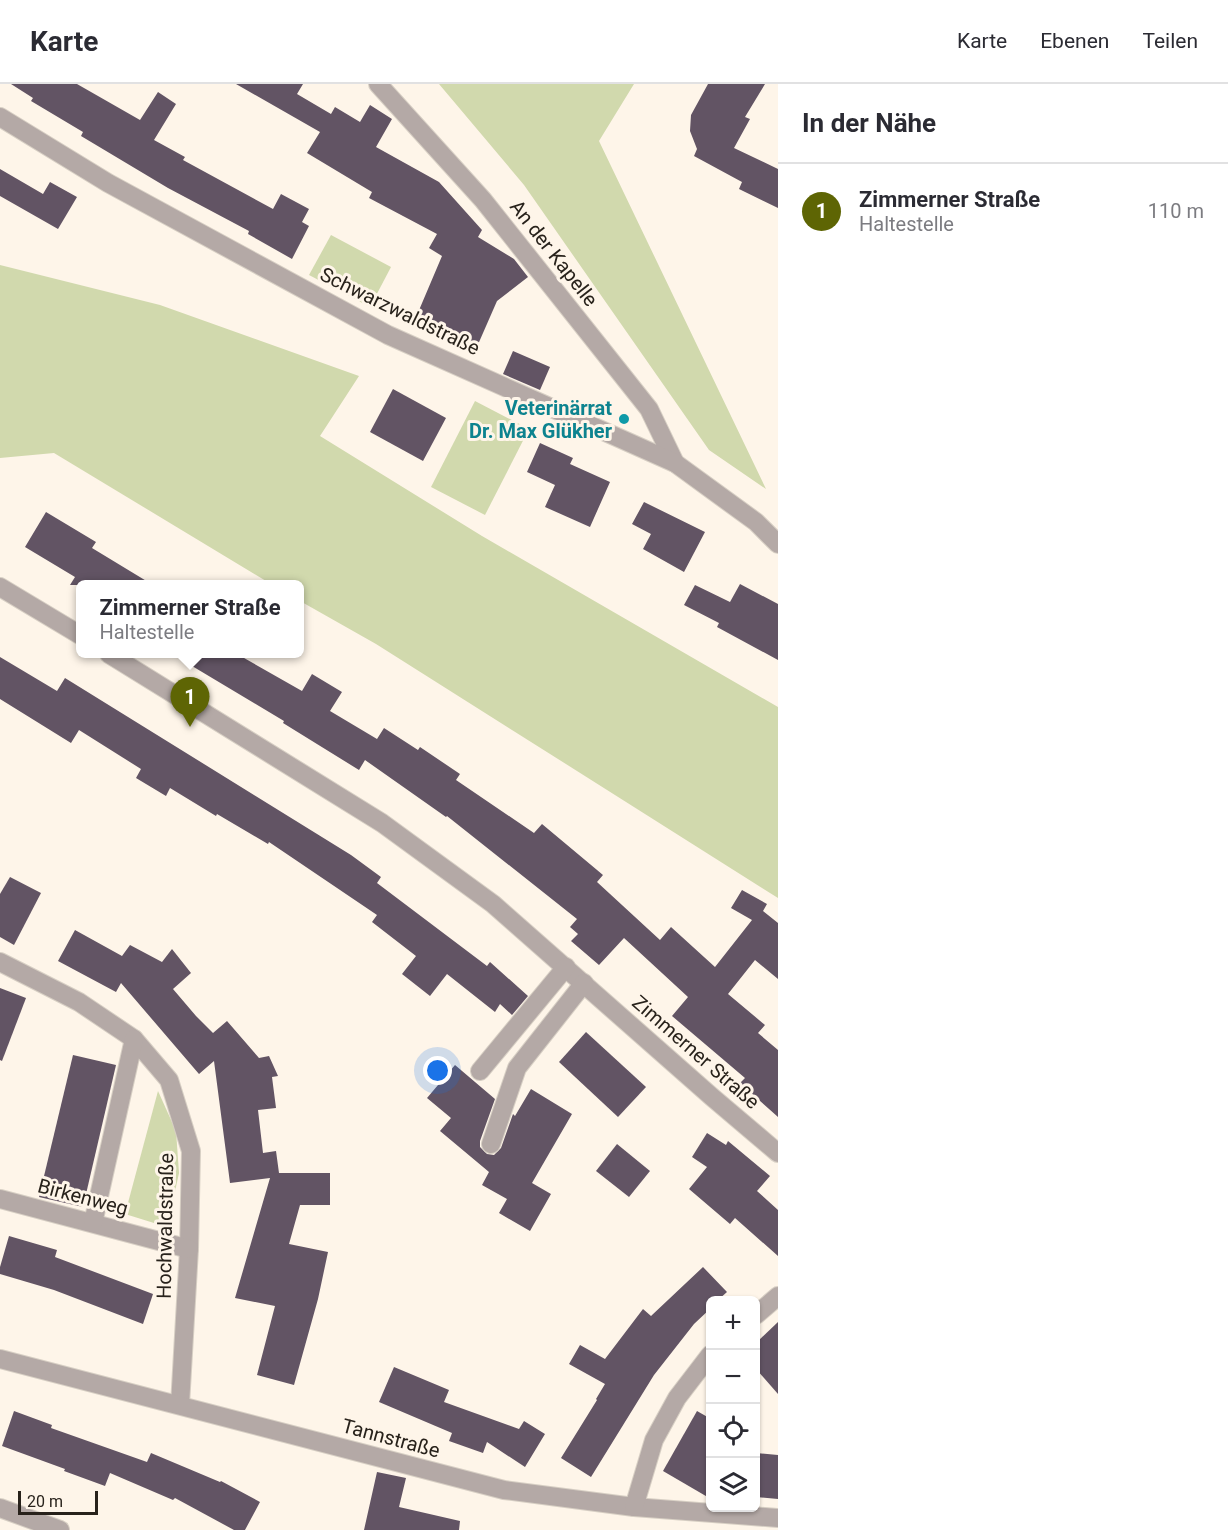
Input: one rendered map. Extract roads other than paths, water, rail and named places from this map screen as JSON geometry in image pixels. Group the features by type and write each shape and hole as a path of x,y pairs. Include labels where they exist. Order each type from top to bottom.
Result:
{"street":[{"name":"An der Kapelle","path":"378,84 483,200 649,409 675,463"},
{"name":"Schwarzwaldstraße","path":"0,117 118,189 388,334 675,463 756,522 778,544"},
{"path":"0,587 76,632"},
{"name":"Zimmerner Straße","path":"115,658 382,823 493,904 778,1153"},
{"name":"Hochwaldstraße","path":"0,962 79,1002 134,1039 169,1080 191,1151 189,1249 180,1405"},
{"path":"480,1071 566,967"},
{"path":"491,1144 517,1068 584,983"},
{"path":"93,1223 134,1039"},
{"name":"Birkenweg","path":"0,1199 189,1249"},
{"path":"760,1312 778,1296"},
{"name":"Tannstraße","path":"0,1359 504,1490 634,1507 778,1518"},
{"path":"634,1507 654,1440 677,1398 706,1360"},
{"path":"0,1508 60,1530"}],"place":[{"name":"Veterinärrat Dr. Max Glükher","path":"624,419"},
{"name":"Zimmerner Straße","path":"190,727"}]}
